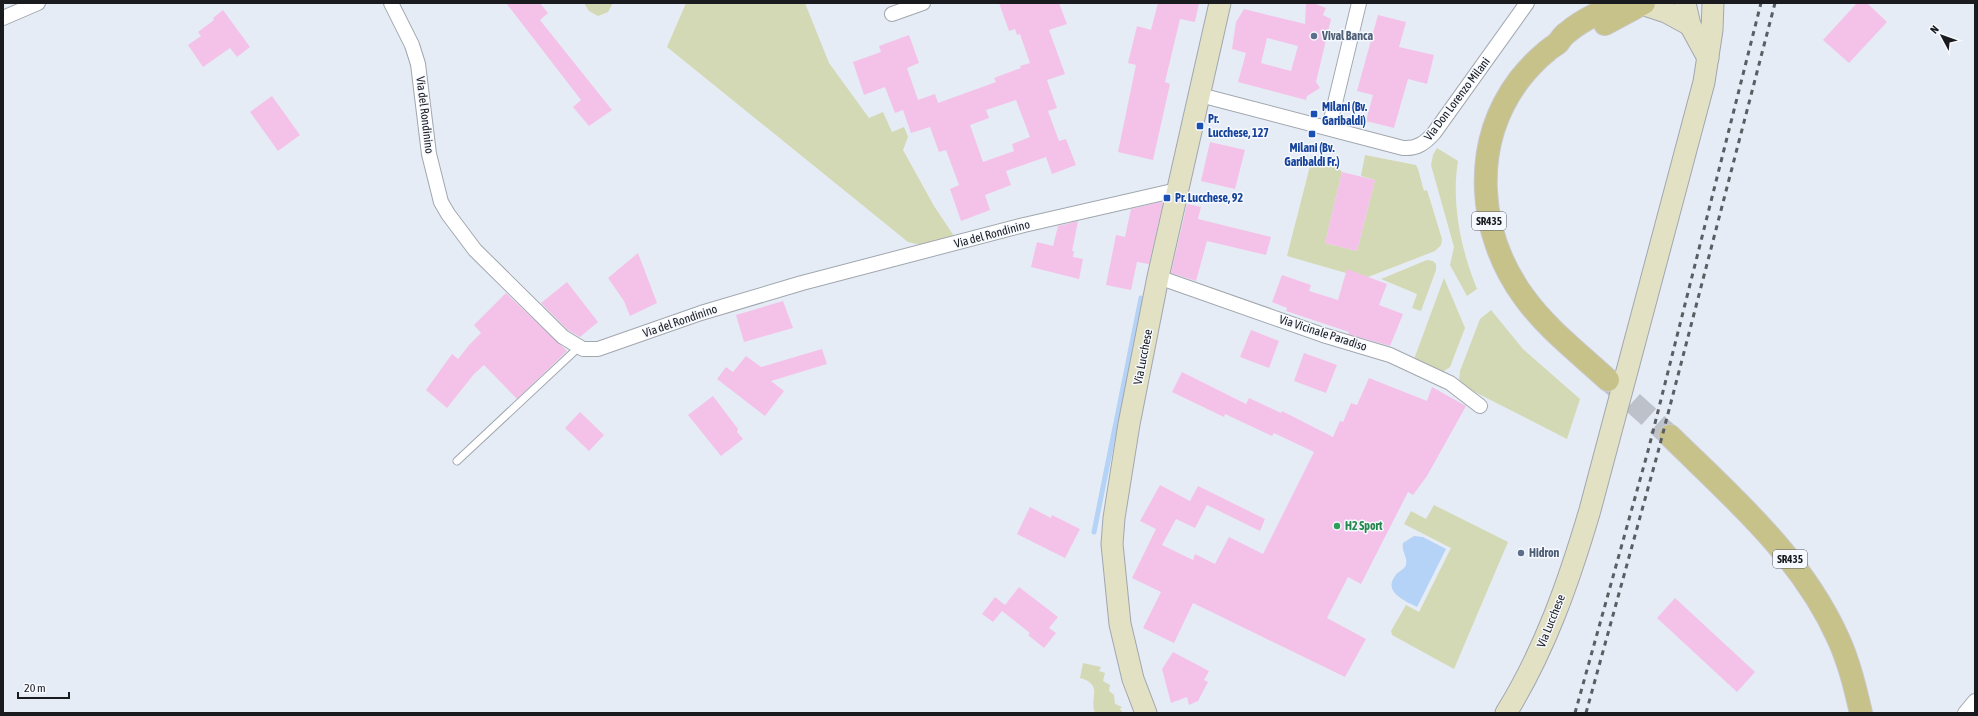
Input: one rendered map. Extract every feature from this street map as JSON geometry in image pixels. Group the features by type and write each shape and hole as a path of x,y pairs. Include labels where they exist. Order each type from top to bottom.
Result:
{"main road":[{"path":"1558,43 1563,35 1574,27 1617,3"},
{"name":"SR435","path":"1608,380 1540,316 1525,299 1506,270 1499,255 1487,212 1485,182 1493,134 1501,112 1512,91 1525,73 1537,60 1558,43 1576,39 1643,3"},
{"name":"SR435","path":"1670,436 1754,517 1789,558 1809,585 1838,637 1848,663 1861,713"}],"street":[{"path":"3,18 38,3"},
{"name":"Via del Rondinino","path":"391,3 412,45 418,64 429,154 441,202 458,229 484,259 557,332 579,347 590,350 701,313 802,284 1024,225 1177,190"},
{"path":"892,14 923,3"},
{"name":"Via Lucchese","path":"1146,713 1134,679 1120,624 1112,544 1117,497 1158,277 1220,3"},
{"path":"1329,128 1359,3"},
{"name":"Via Don Lorenzo Milani","path":"1200,95 1403,148 1415,148 1421,145 1434,133 1528,3"},
{"path":"1643,3 1666,12 1690,25"},
{"path":"1685,3 1690,25 1708,58"},
{"name":"Via Lucchese","path":"1506,713 1525,681 1554,618 1586,524 1704,82 1712,30 1713,3"},
{"name":"Via Vicinale Paradiso","path":"1158,277 1323,335 1390,355 1450,383 1480,406"},
{"path":"1965,713 1975,701"}],"lane":[{"path":"457,461 579,347"}],"green space":[{"path":"584,3 613,3 608,12 598,16 589,11"},
{"path":"686,3 805,3 829,63 869,118 883,112 892,132 904,127 908,137 903,150 934,206 954,236 921,245 908,242 667,47"},
{"path":"1437,148 1458,161 1456,193 1459,226 1466,258 1477,289 1467,296 1450,265 1454,247 1431,165 1433,155"},
{"path":"1365,155 1416,165 1424,191 1427,190 1442,239 1441,245 1435,251 1368,277 1346,273 1287,256 1311,162 1338,168 1342,172 1325,243 1357,251 1375,180 1361,176"},
{"path":"1427,260 1433,261 1436,264 1436,270 1421,311 1412,308 1417,294 1381,279"},
{"path":"1444,278 1465,328 1450,367 1441,373 1413,362"},
{"path":"1491,310 1523,349 1580,399 1567,439 1463,386 1459,382 1460,371 1480,319"},
{"path":"1434,505 1508,542 1454,669 1392,635 1391,631 1406,605 1419,612 1451,548 1404,524 1411,511 1426,519"},
{"path":"1083,663 1101,667 1099,671 1105,673 1103,681 1110,685 1109,691 1114,695 1115,704 1122,707 1120,709 1123,713 1095,713 1094,688 1092,684 1080,678"}],"water":[{"path":"1414,536 1423,537 1446,549 1417,607 1397,595 1392,587 1392,582 1395,576 1406,565 1403,543"}],"building":[{"path":"506,3 540,3 548,13 540,20 612,110 589,126 573,107 581,100"},
{"path":"999,3 1059,3 1067,24 1049,30 1065,74 1047,80 1057,108 1048,111 1059,141 1066,139 1076,165 1052,174 1046,157 1006,171 1011,185 985,195 990,210 961,221 950,189 959,185 946,150 939,152 930,127 911,133 903,110 895,113 885,87 864,95 853,62 881,52 879,46 909,35 919,63 907,68 918,100 935,94 938,103 996,82 994,78 1030,63 1020,34 1017,35 1015,29 1009,31","holes":["1016,100 1030,137 1012,144 1014,151 983,162 970,125 989,118 986,110"]},
{"path":"1158,3 1199,3 1195,22 1180,19 1165,82 1170,84 1153,160 1118,152 1136,65 1128,63 1137,26 1151,30"},
{"name":"Vival Banca","path":"1306,3 1313,3 1326,8 1323,15 1331,19 1316,82 1320,88 1307,96 1306,100 1238,82 1246,53 1232,49 1236,22 1244,9 1305,24","holes":["1267,38 1298,46 1291,71 1261,63"]},
{"path":"1857,3 1867,3 1887,22 1849,63 1823,40"},
{"path":"223,10 250,47 237,57 230,48 203,67 188,45 201,36 198,32 214,20 213,18"},
{"path":"1378,15 1406,22 1399,47 1434,55 1427,84 1408,79 1394,128 1366,121 1373,95 1357,91"},
{"path":"272,96 300,135 278,151 250,112"},
{"path":"1210,142 1245,150 1235,189 1201,181"},
{"path":"1342,172 1375,180 1357,251 1325,243"},
{"path":"1161,202 1163,203 1149,264 1137,262 1131,290 1106,285 1116,235 1125,237 1131,209"},
{"path":"1187,204 1201,207 1198,219 1271,237 1266,255 1207,241 1196,281 1171,273"},
{"path":"1078,221 1072,251 1074,251 1073,257 1083,259 1079,279 1031,267 1037,242 1053,246 1058,226"},
{"path":"638,253 657,303 630,316 624,301 608,278"},
{"path":"1347,269 1387,284 1379,305 1403,314 1390,346 1348,334 1349,332 1286,311 1287,308 1272,302 1282,275 1311,285 1309,291 1338,300"},
{"path":"567,282 598,322 580,337 568,330 541,303"},
{"path":"506,293 567,351 517,399 484,365 474,374 447,408 426,390 452,354 458,359 481,333 474,325"},
{"path":"783,301 793,328 744,342 736,315"},
{"path":"1251,330 1279,341 1269,368 1240,357"},
{"path":"822,349 827,364 771,381 784,391 765,416 717,379 726,367 733,372 746,356 761,367"},
{"path":"1304,353 1337,365 1326,393 1294,381"},
{"path":"1182,372 1246,404 1249,398 1281,413 1282,411 1333,437 1340,421 1343,422 1351,403 1357,405 1369,378 1427,401 1432,387 1466,406 1427,476 1413,495 1408,492 1361,584 1348,577 1327,618 1366,639 1345,677 1193,603 1174,643 1143,628 1161,592 1132,578 1156,529 1140,521 1160,485 1190,501 1198,486 1265,519 1260,531 1207,505 1195,528 1176,519 1162,545 1193,560 1195,554 1215,564 1229,537 1263,554 1314,452 1274,433 1272,436 1225,414 1224,417 1172,392"},
{"path":"713,396 738,429 737,432 743,439 721,456 688,415"},
{"path":"580,412 604,435 589,451 565,428"},
{"path":"1030,507 1051,518 1052,515 1080,529 1065,558 1017,534"},
{"path":"1019,587 1058,617 1049,628 1056,633 1044,648 1028,635 1030,633 1002,611 993,622 982,614 995,597 1005,605"},
{"path":"1675,598 1755,672 1737,692 1657,618"},
{"path":"1173,652 1209,671 1204,680 1208,682 1198,701 1189,705 1187,697 1171,703 1162,669"}],"waterway":[{"path":"1094,532 1141,298"}],"tunnel":[{"path":"1608,380 1670,436"}],"railway":[{"path":"1575,713 1648,451 1761,3"},
{"path":"1586,713 1658,452 1775,3"}],"place":[{"name":"Vival Banca","path":"1314,36"},
{"name":"Milani (Bv. Garibaldi)","path":"1314,114"},
{"name":"Pr. Lucchese, 127","path":"1200,126"},
{"name":"Milani (Bv. Garibaldi Fr.)","path":"1312,134"},
{"name":"Pr. Lucchese, 92","path":"1167,198"},
{"name":"H2 Sport","path":"1337,526"},
{"name":"Hidron","path":"1521,553"}]}
